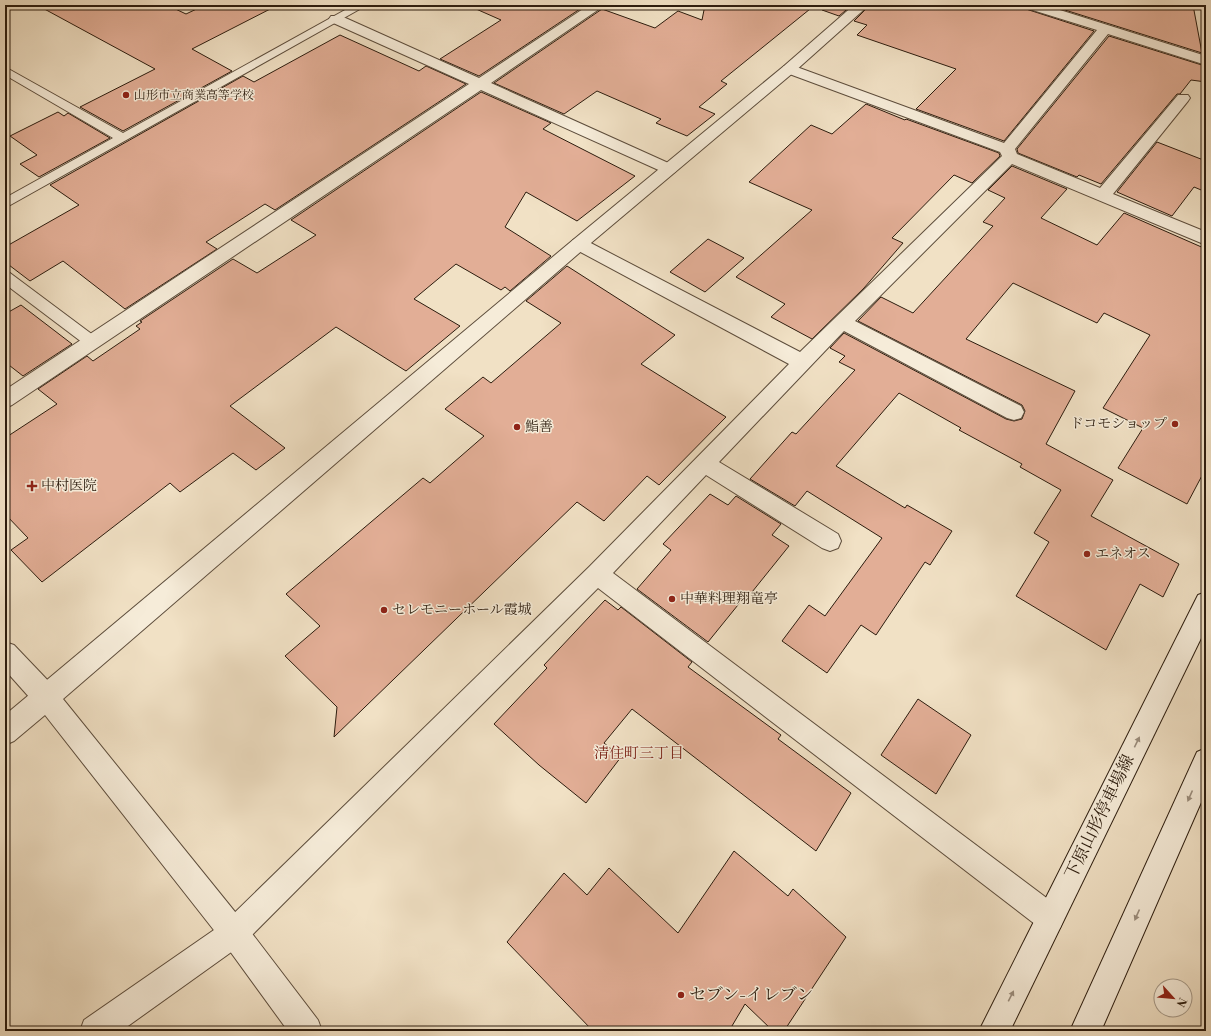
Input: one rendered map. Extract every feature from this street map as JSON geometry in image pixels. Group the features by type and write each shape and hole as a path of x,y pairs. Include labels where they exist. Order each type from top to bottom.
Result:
{"street":[{"path":"5,400 598,5"},
{"path":"5,732 47,698 579,244 789,69 862,5"},
{"path":"1031,5 1206,61"},
{"path":"336,20 480,83 669,169"},
{"path":"95,1031 234,932 597,574 802,362 1008,153 1104,29"},
{"path":"789,69 1008,153 1102,196 1206,239"},
{"path":"1102,196 1183,98"},
{"path":"579,244 802,362"},
{"path":"842,322 1014,412"},
{"path":"704,463 830,541"},
{"path":"597,574 1050,918"},
{"name":"下原山形停車場線","path":"994,1031 1206,602"},
{"path":"5,653 47,698 234,932 307,1031"},
{"path":"1085,1031 1206,761"}],"lane":[{"path":"5,204 362,5"},
{"path":"5,70 122,138"},
{"path":"5,277 92,342"}],"building":[{"path":"37,5 167,5 186,14 205,5 278,5 192,49 232,71 123,131 80,107 155,69"},
{"path":"467,5 586,5 479,76 440,59 501,20"},
{"path":"705,5 815,5 721,81 727,84 699,107 715,114 687,136 656,123 661,119 597,91 564,114 494,83 602,9 655,28 678,11 702,20"},
{"path":"822,5 852,5 839,16 822,10"},
{"path":"870,5 1023,5 1026,9 1094,31 1004,141 916,109 956,69 857,35 867,25 854,21"},
{"path":"1049,5 1193,5 1202,53"},
{"path":"340,35 419,71 426,66 466,84 275,210 265,204 206,242 217,249 125,309 63,261 30,281 5,262 5,247 79,205 50,185 243,76 254,82"},
{"path":"1109,36 1205,66 1206,82 1191,80 1180,94 1177,94 1101,184 1079,175 1077,177 1018,153 1017,149"},
{"path":"481,92 551,123 543,129 635,176 577,221 526,192 505,227 551,256 510,291 505,287 501,290 456,264 414,299 460,326 406,371 336,327 230,406 285,448 256,470 233,453 180,492 170,483 42,582 11,550 28,538 5,514 5,438 57,404 38,389 87,356 93,361 140,329 136,326 142,322 140,321 233,259 257,273 316,235 291,220"},
{"path":"866,104 905,120 906,119 999,153 1000,156 972,183 954,175 892,238 903,243 864,288 812,339 771,317 785,304 736,277 812,210 749,182 811,125 832,134"},
{"path":"58,112 64,116 68,113 110,138 39,177 20,164 37,155 10,136"},
{"path":"1157,142 1206,161 1206,192 1194,187 1172,216 1117,192"},
{"path":"1012,166 1067,189 1041,218 1097,245 1124,213 1206,249 1206,468 1187,504 1118,468 1143,428 1103,408 1150,335 1104,313 1097,323 1013,283 966,339 1075,391 1046,444 1113,480 1091,516 1179,564 1163,597 1140,584 1106,650 1016,596 1049,542 1034,533 1061,490 1020,467 1022,464 959,430 961,428 899,393 836,466 905,508 907,505 952,531 930,565 925,562 876,635 861,625 827,673 782,641 809,605 825,616 882,538 807,491 795,506 750,479 792,432 796,434 855,370 839,362 845,356 830,348 844,333 1006,419 1014,421 1022,419 1025,411 1022,405 858,321 881,297 913,313 993,226 983,222 1005,198 988,190"},
{"path":"708,239 744,258 705,292 670,272"},
{"path":"567,266 675,335 641,364 726,417 659,485 647,476 604,521 577,502 334,737 337,707 285,656 320,626 286,594 423,478 430,483 484,436 445,409 483,377 491,383 561,323 526,301"},
{"path":"21,305 72,344 23,376 5,362 5,314"},
{"path":"710,494 728,505 736,496 781,524 772,535 789,546 744,602 742,600 708,642 637,589 671,550 663,544"},
{"path":"605,600 618,610 621,607 692,662 688,667 781,735 778,739 851,793 816,851 632,709 604,743 621,757 586,803 539,765 494,724 547,668 544,665"},
{"path":"918,699 971,735 936,794 881,755"},
{"path":"734,851 788,896 793,889 846,937 784,1031 773,1031 745,1004 729,1031 593,1031 507,942 564,873 587,895 609,868 678,933"}],"place":[{"name":"山形市立商業高等学校","path":"126,95"},
{"name":"ドコモショップ","path":"1175,424"},
{"name":"鮨善","path":"517,427"},
{"name":"中村医院","path":"32,486"},
{"name":"エネオス","path":"1087,554"},
{"name":"中華料理翔竜亭","path":"672,599"},
{"name":"セレモニーホール霞城","path":"384,610"},
{"name":"セブン-イレブン","path":"681,995"}],"district":[{"name":"清住町三丁目","path":"639,753"}]}
